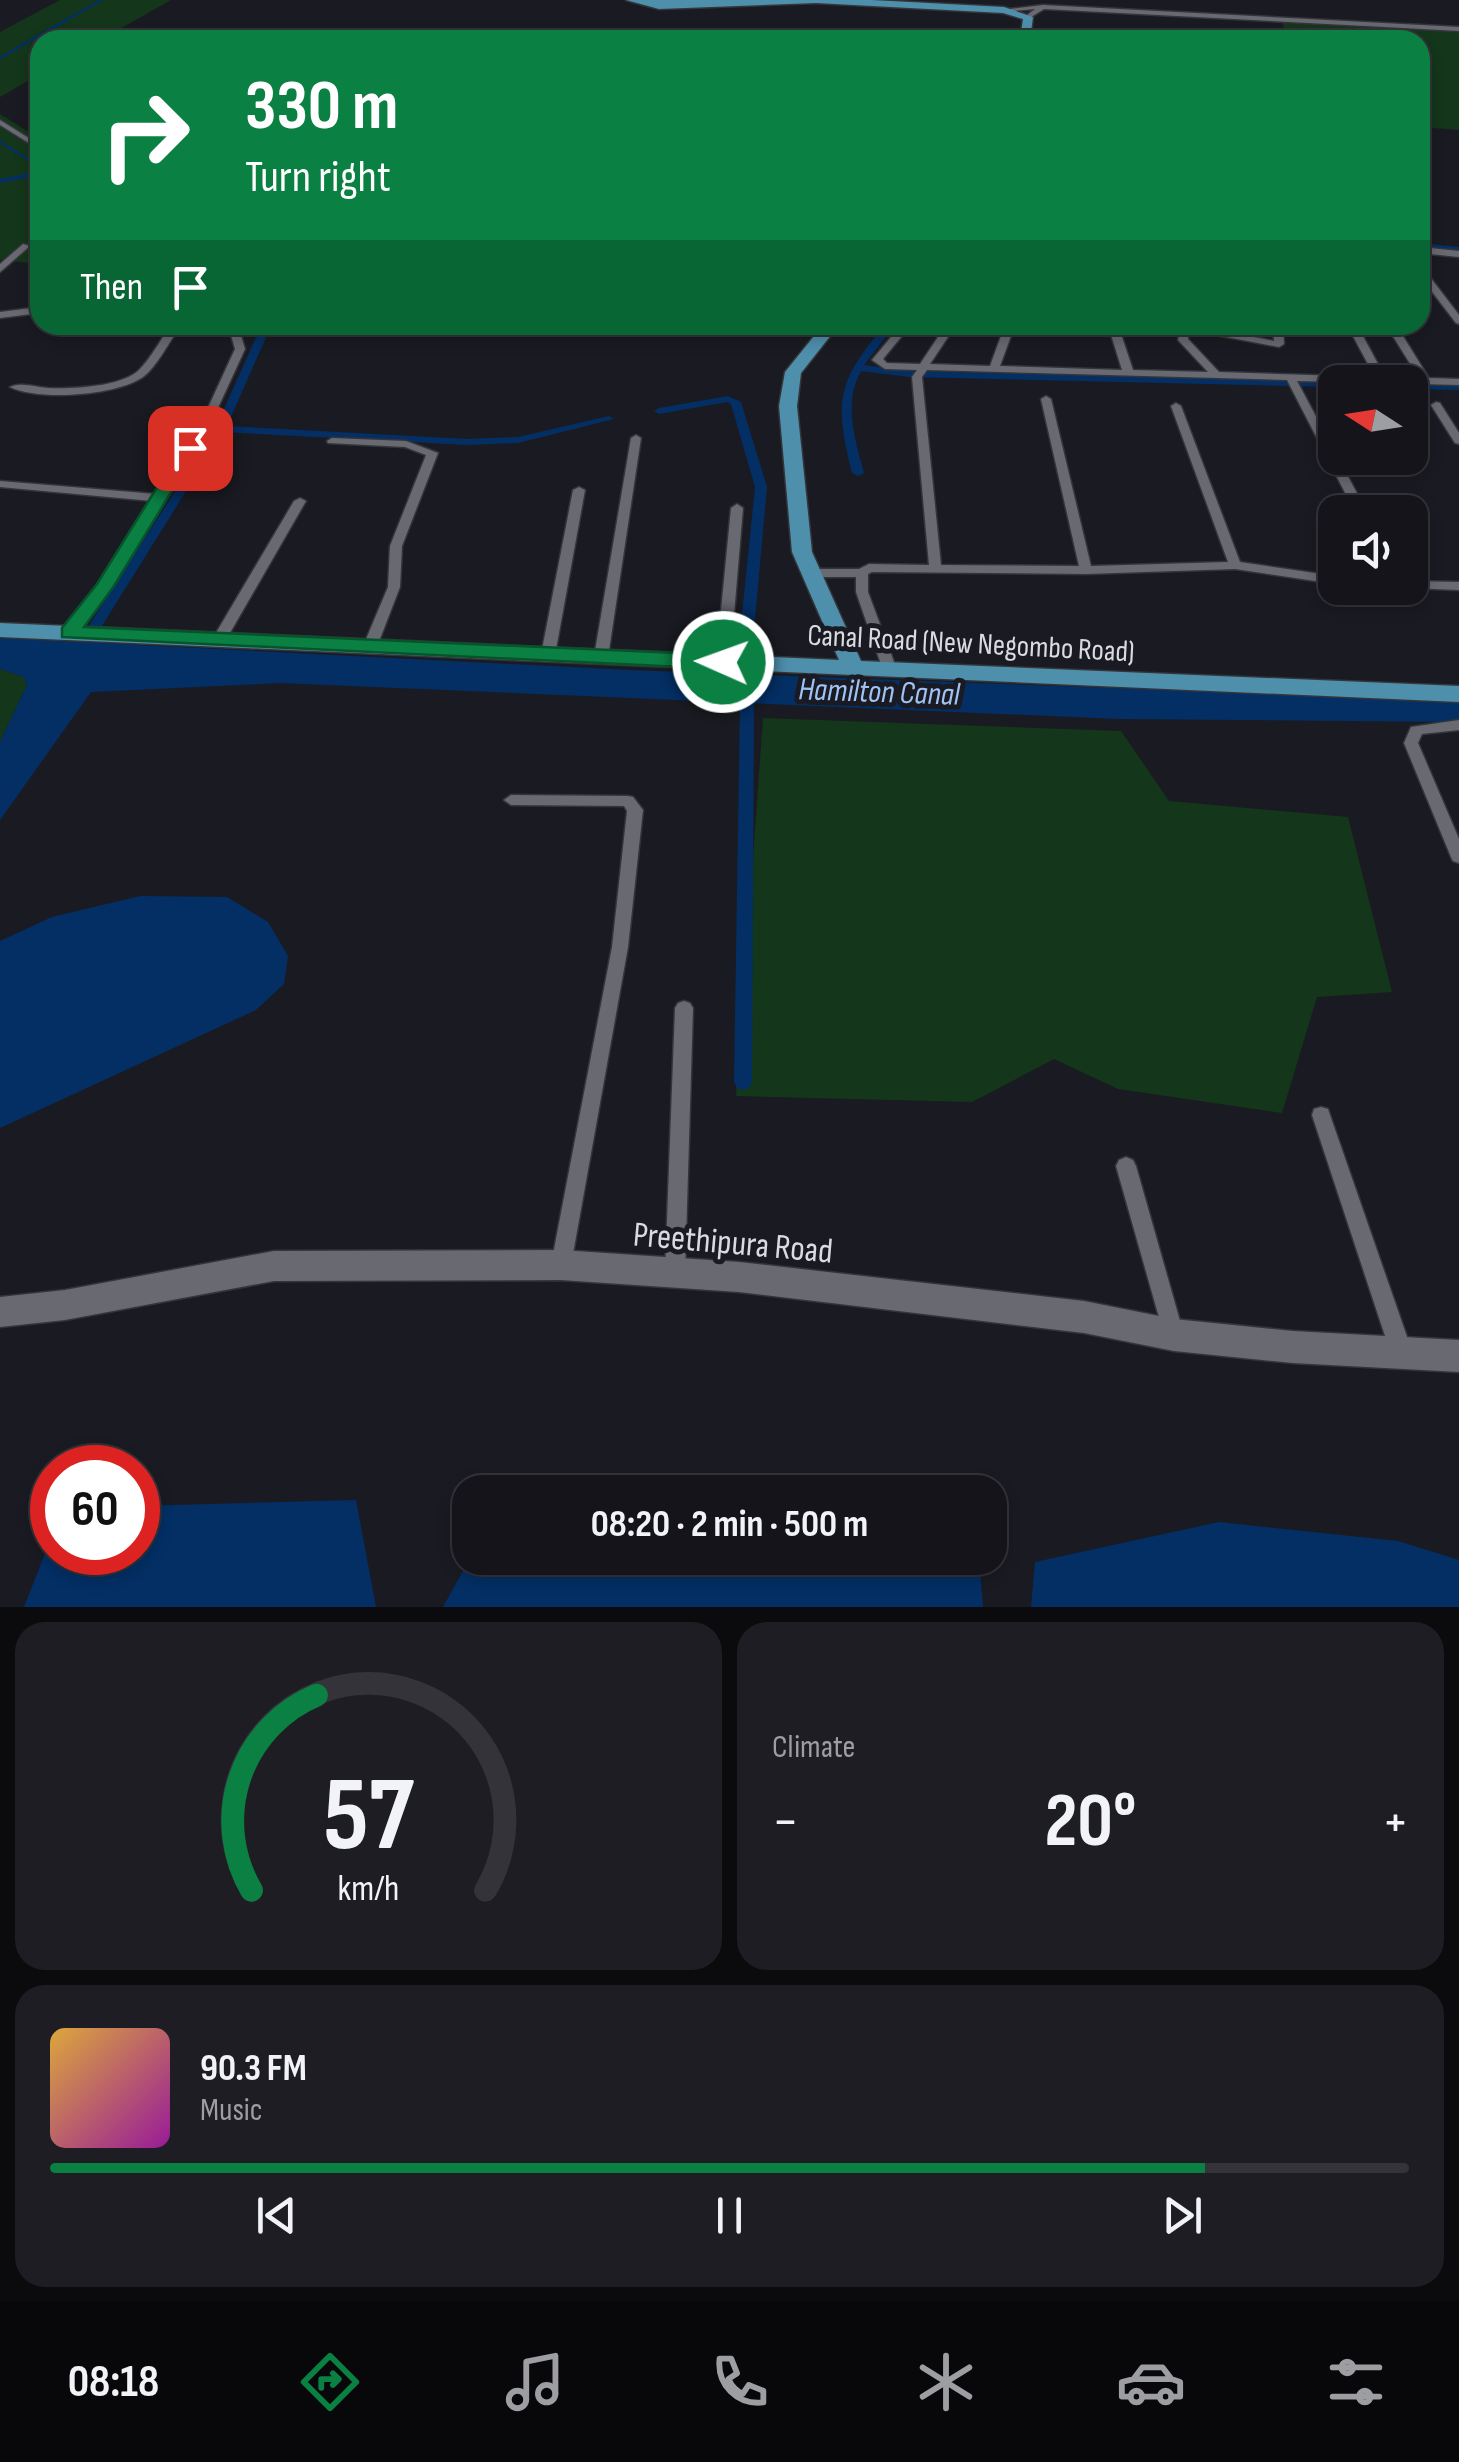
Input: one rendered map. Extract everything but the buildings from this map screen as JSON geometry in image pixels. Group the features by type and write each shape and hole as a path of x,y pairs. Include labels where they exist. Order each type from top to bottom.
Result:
{"main road":[{"path":"631,0 659,6 816,0 1004,10 1028,17 1026,30"},
{"path":"822,335 793,372 788,406 802,552 853,668"},
{"name":"Canal Road (New Negombo Road)","path":"0,630 1459,694"}],"street":[{"path":"1028,17 1043,7"},
{"path":"1004,10 1043,7 1459,29"},
{"path":"0,122 30,142"},
{"path":"0,269 26,246"},
{"path":"1430,251 1459,254"},
{"path":"1430,283 1459,322"},
{"path":"0,315 30,311"},
{"path":"16,387 38,392 83,389 133,378 141,374 169,335"},
{"path":"72,632 159,498 232,372 240,349 236,335"},
{"path":"897,335 876,360 919,372 994,369 1318,381"},
{"path":"935,568 919,372 943,335"},
{"path":"994,369 1006,335"},
{"path":"1115,335 1129,374"},
{"path":"1187,335 1183,340 1218,377"},
{"path":"1234,335 1279,344 1279,335"},
{"path":"1357,335 1374,365"},
{"path":"1397,335 1416,365"},
{"path":"1428,381 1459,382"},
{"path":"1293,382 1351,495"},
{"path":"1046,400 1086,570"},
{"path":"1436,404 1459,441"},
{"path":"1176,406 1234,565"},
{"path":"601,657 636,438"},
{"path":"332,442 406,444 432,453 396,546 394,587 371,644"},
{"path":"0,484 159,498"},
{"path":"548,655 578,490"},
{"path":"220,638 300,501"},
{"path":"726,662 737,508"},
{"path":"808,573 862,573 879,566 1086,570 1234,565 1318,577"},
{"path":"862,573 862,592 890,670"},
{"path":"1428,585 1459,586"},
{"path":"1459,725 1416,730 1411,743 1459,857"},
{"path":"511,800 628,802 635,810 620,947 561,1265"},
{"path":"675,1272 684,1008"},
{"path":"1321,1115 1402,1354"},
{"path":"1126,1166 1174,1334"},
{"name":"Preethipura Road","path":"0,1312 65,1305 274,1266 561,1265 675,1272 1084,1317 1174,1334 1459,1356"}],"green space":[{"path":"60,0 171,0 118,30 30,30 30,80 0,97 0,32"},
{"path":"1282,21 1459,31 1459,130 1430,128 1430,30 1284,30"},
{"path":"0,114 30,133 30,263 0,260"},
{"path":"0,669 24,677 27,685 0,742"},
{"path":"763,718 1121,731 1169,801 1348,817 1392,992 1317,997 1282,1113 1118,1089 1054,1059 972,1102 736,1096"}],"water":[{"name":"Hamilton Canal","path":"0,638 629,670 1459,701 1459,722 1119,719 280,683 91,692 0,820 0,742 27,685 24,677 0,669"},
{"path":"140,896 227,897 268,922 288,956 284,984 256,1010 0,1128 0,941 52,917"},
{"path":"356,1500 376,1607 24,1607 37,1575 160,1575 160,1505"},
{"path":"1219,1522 1398,1541 1459,1560 1459,1607 1031,1607 1035,1562"},
{"path":"461,1575 980,1575 983,1607 443,1607"}],"waterway":[{"path":"49,30 101,0"},
{"path":"0,58 30,41"},
{"path":"0,142 29,160"},
{"path":"0,181 30,175"},
{"path":"1430,247 1459,250"},
{"path":"220,429 262,335"},
{"path":"858,367 882,335"},
{"path":"858,367 847,393 846,409 858,473"},
{"path":"858,367 909,374 1318,384"},
{"path":"1428,386 1459,387"},
{"path":"659,411 728,399 736,402 761,487 743,674 747,704 743,1082"},
{"path":"220,429 467,442 518,440 609,419"},
{"path":"75,658 220,429"}],"route":[{"path":"190,448 104,586 69,632 723,662"}]}
